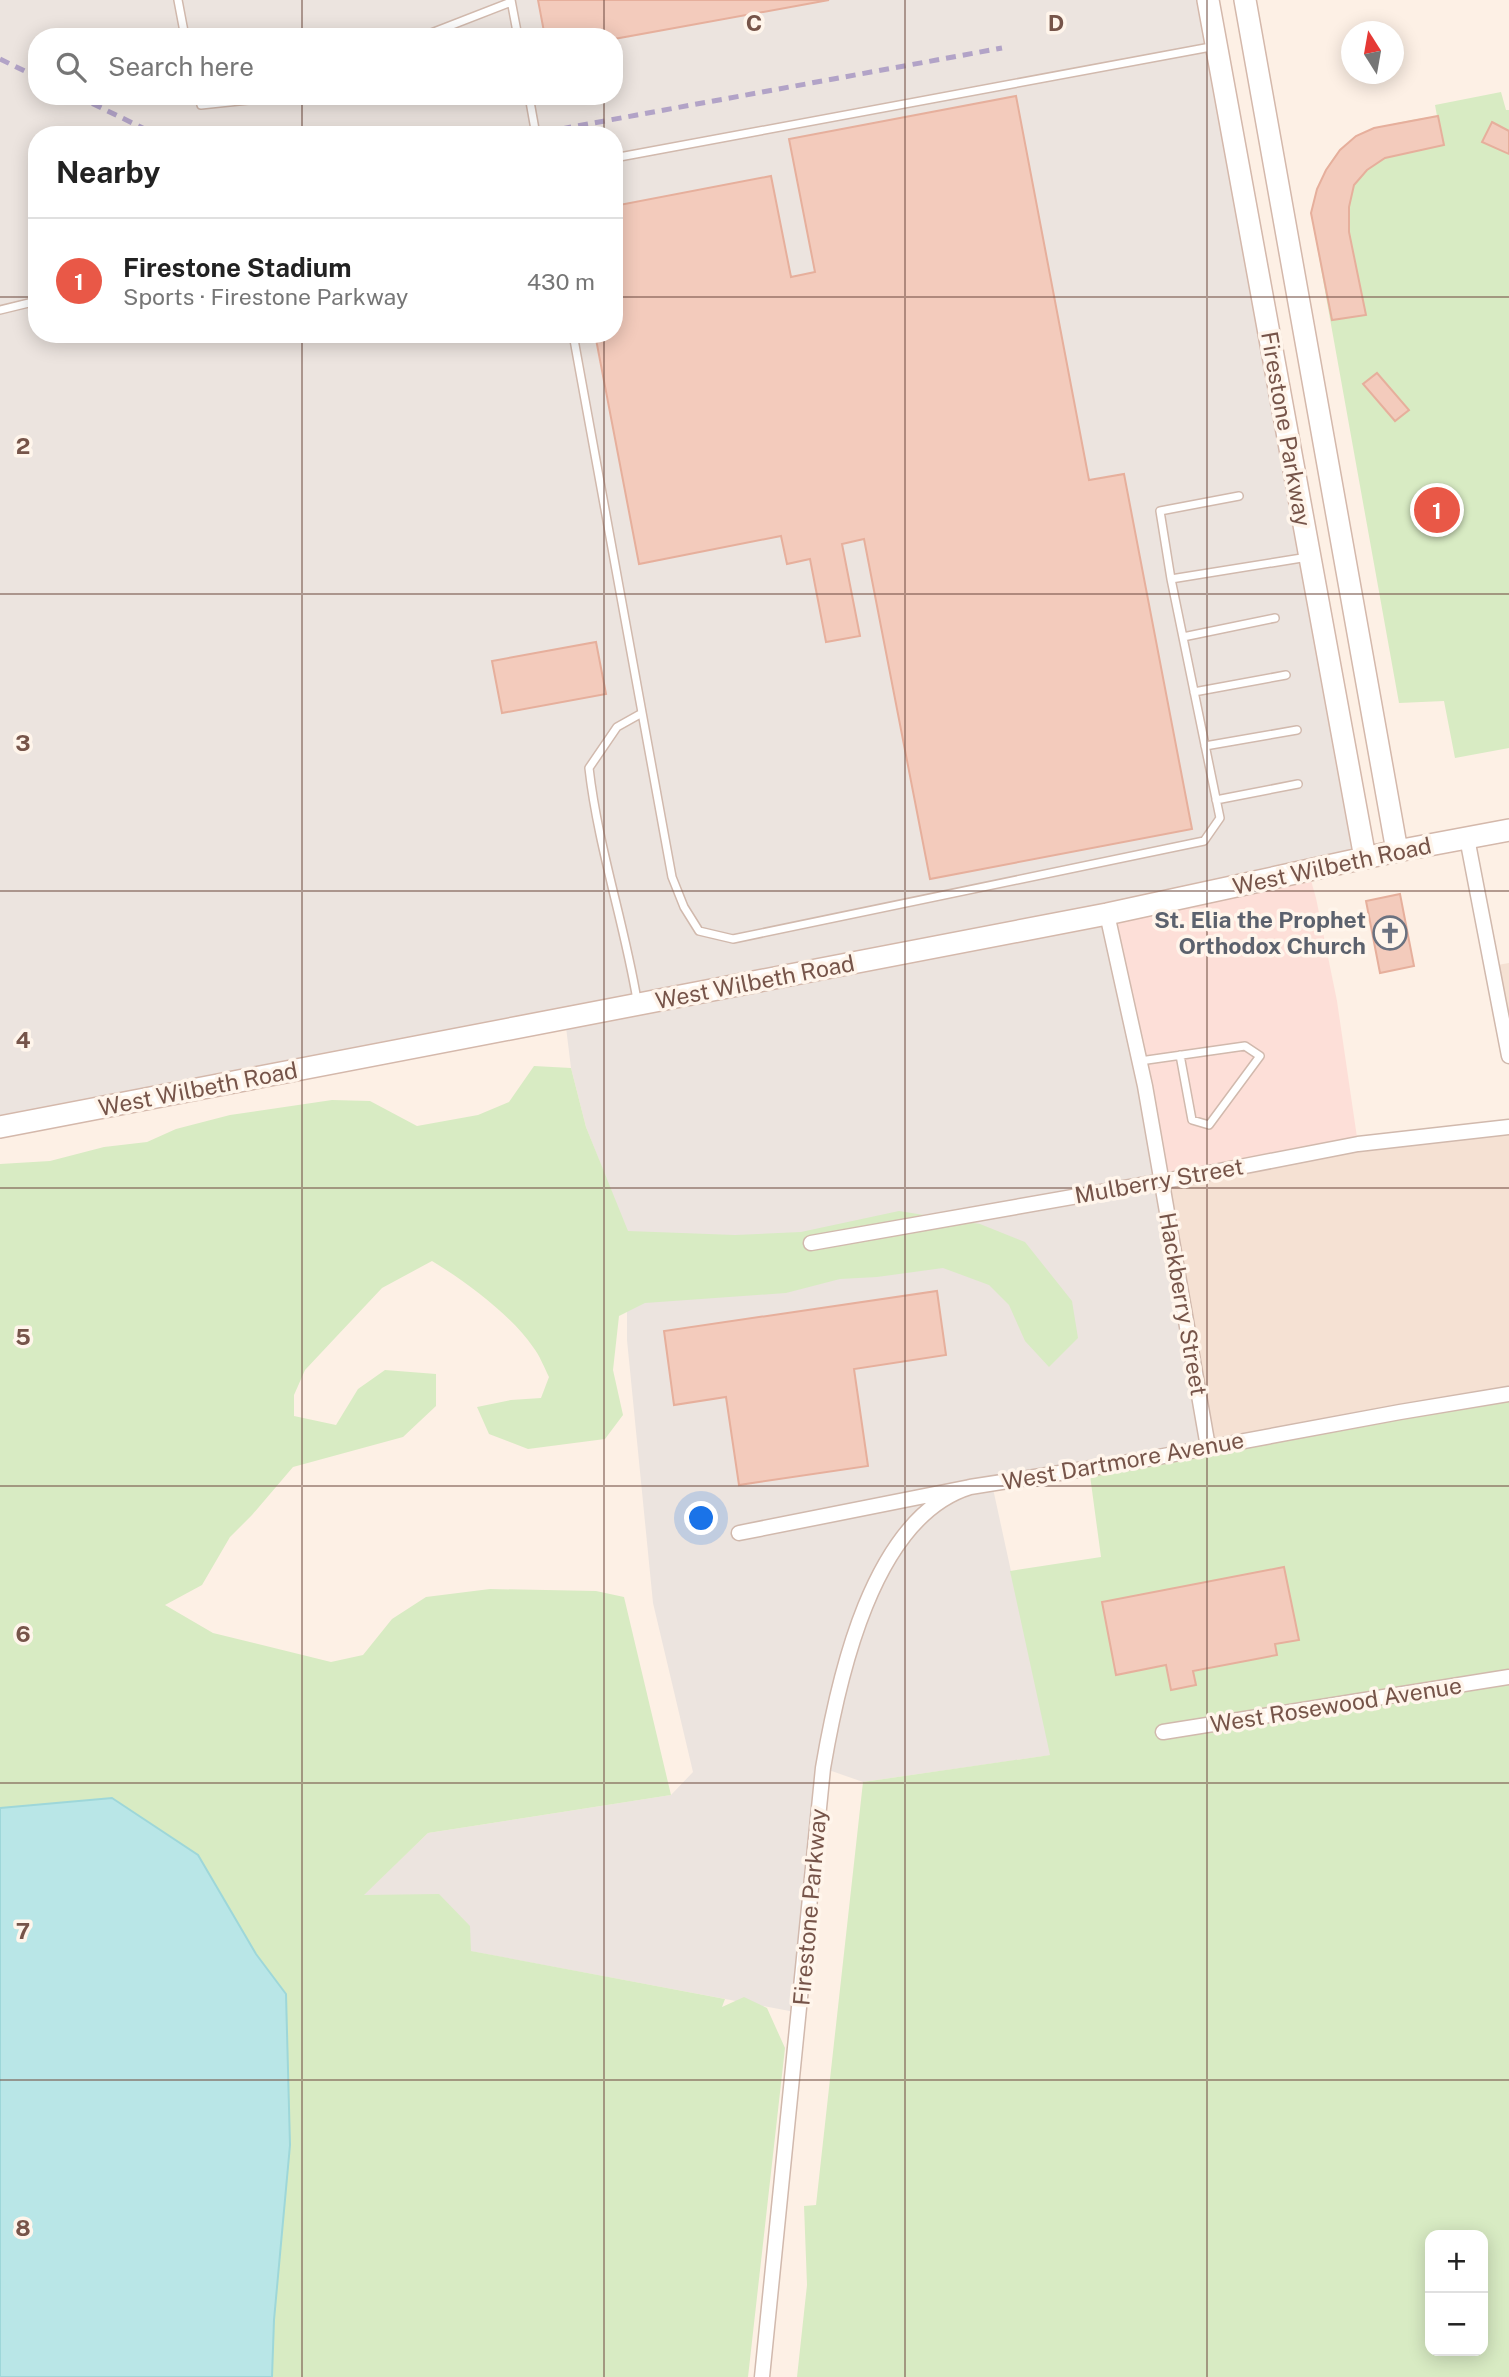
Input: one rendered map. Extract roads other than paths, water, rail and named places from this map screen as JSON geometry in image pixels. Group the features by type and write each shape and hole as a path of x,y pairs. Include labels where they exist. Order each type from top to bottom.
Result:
{"street":[{"name":"Firestone Parkway","path":"1208,0 1365,858"},
{"name":"Firestone Parkway","path":"1245,0 1397,851"},
{"name":"West Wilbeth Road","path":"0,1127 1107,914 1397,851 1509,830"},
{"path":"1467,838 1509,1056"},
{"name":"Hackberry Street","path":"1107,914 1139,1061 1208,1447"},
{"name":"Mulberry Street","path":"811,1243 1358,1144 1509,1127"},
{"name":"West Dartmore Avenue","path":"739,1533 970,1487 1509,1394"},
{"name":"Firestone Parkway","path":"762,2377 823,1768 839,1685 862,1614 878,1579 908,1531 931,1506 944,1497 970,1487"},
{"name":"West Rosewood Avenue","path":"1163,1732 1509,1677"}],"lane":[{"path":"178,0 183,28"},
{"path":"444,28 511,1 516,28"},
{"path":"623,156 1216,46"},
{"path":"531,105 534,126"},
{"path":"0,310 28,303"},
{"path":"575,343 672,877 684,907 699,931 733,939 1204,841 1220,818 1171,579 1160,511 1238,496"},
{"path":"1171,579 1309,557"},
{"path":"1183,636 1275,618"},
{"path":"1194,692 1286,675"},
{"path":"638,1004 594,808 590,768 617,727 642,713"},
{"path":"1205,746 1297,730"},
{"path":"1216,800 1298,785"},
{"path":"1139,1061 1180,1055 1245,1046 1260,1056 1209,1125 1192,1120 1180,1055"}],"water":[{"path":"112,1798 198,1855 256,1954 286,1994 290,2145 274,2320 272,2377 0,2377 0,1808"}],"railway":[{"path":"577,126 1002,48"},
{"path":"0,59 28,73"},
{"path":"95,105 139,126"}],"place":[{"name":"Firestone Stadium","path":"1437,510"},
{"name":"St. Elia the Prophet Orthodox Church","path":"1390,933"}]}
